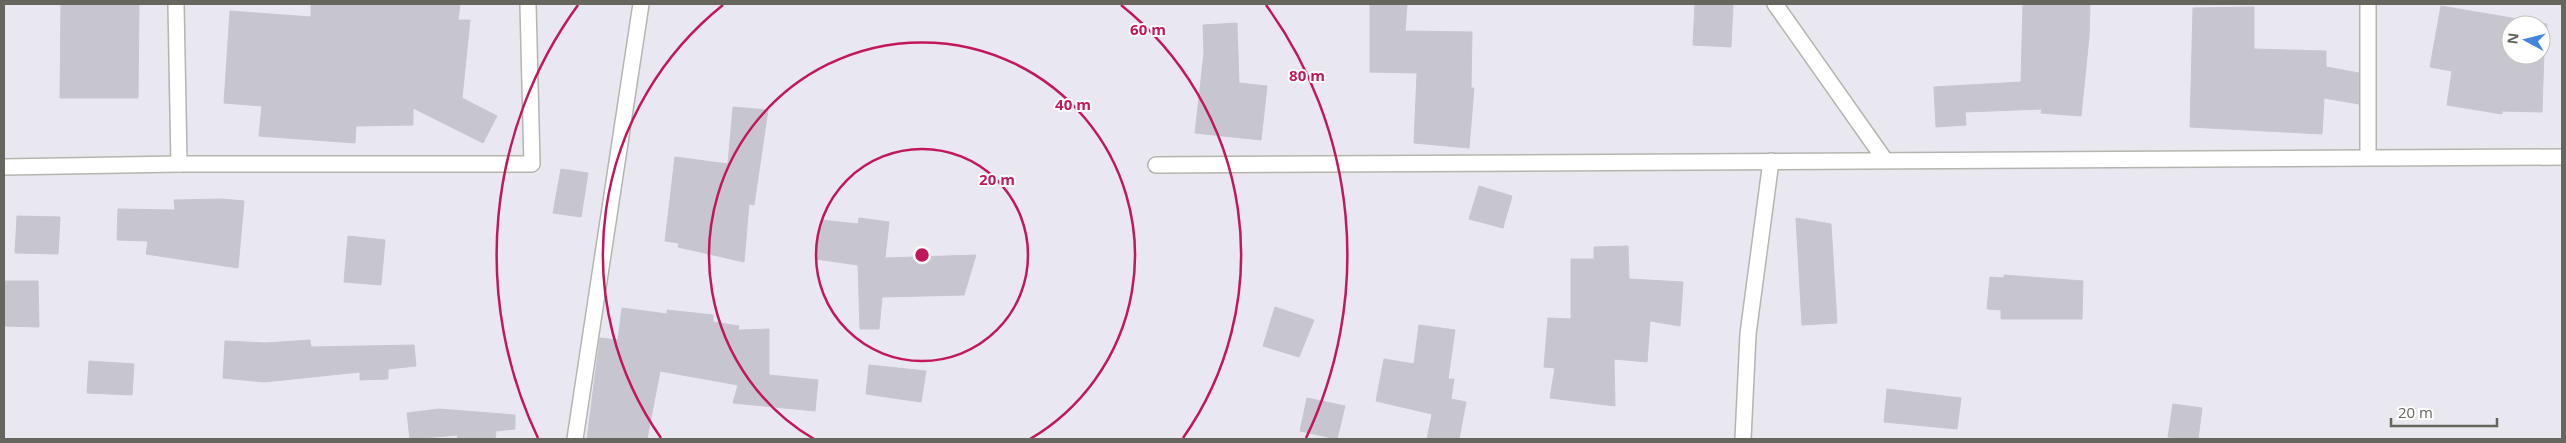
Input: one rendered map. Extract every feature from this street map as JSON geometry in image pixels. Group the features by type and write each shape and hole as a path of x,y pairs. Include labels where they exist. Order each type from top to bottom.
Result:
{"street":[{"path":"176,4 179,164"},
{"path":"4,167 179,164 532,164 528,4"},
{"path":"575,439 641,4"},
{"path":"1775,4 1884,160"},
{"path":"2368,4 2368,156"},
{"path":"1156,165 2368,156 2562,157"},
{"path":"1743,439 1748,334 1771,161"}],"building":[{"path":"61,4 139,4 138,98 60,98"},
{"path":"311,4 460,4 458,20 470,20 462,98 497,116 483,143 413,108 413,125 356,126 355,143 259,136 262,106 224,103 230,11 311,17"},
{"path":"1370,4 1407,4 1405,31 1472,32 1471,88 1474,88 1469,148 1414,143 1417,73 1370,72"},
{"path":"1695,4 1733,4 1731,47 1693,45"},
{"path":"2023,4 2090,4 2089,37 2081,116 2041,113 2042,109 1965,112 1966,125 1936,127 1934,87 2021,82"},
{"path":"2441,6 2501,16 2501,65 2544,65 2542,112 2502,111 2502,114 2447,105 2452,71 2430,67"},
{"path":"2254,7 2254,49 2326,51 2326,67 2359,73 2359,104 2324,98 2322,134 2190,127 2193,8"},
{"path":"1237,23 1239,83 1267,86 1261,140 1195,133 1204,53 1203,25"},
{"path":"733,107 768,110 754,205 749,204 744,262 678,247 679,243 665,241 675,157 728,164"},
{"path":"561,169 588,173 581,217 553,213"},
{"path":"1479,186 1512,196 1503,228 1469,219"},
{"path":"222,199 244,201 238,268 146,254 148,241 117,240 118,209 175,210 174,200"},
{"path":"17,216 60,217 58,254 15,253"},
{"path":"859,218 889,222 885,258 976,255 964,295 882,297 879,329 860,329 858,265 816,259 821,220 858,224"},
{"path":"1796,218 1831,224 1837,323 1802,325"},
{"path":"348,236 385,240 381,285 344,282"},
{"path":"1628,246 1629,279 1683,282 1680,326 1650,321 1647,362 1614,359 1615,406 1550,398 1555,368 1544,367 1548,318 1571,319 1571,259 1594,259 1594,247"},
{"path":"2004,275 2083,281 2082,319 2001,319 2001,310 1987,309 1990,277 2004,278"},
{"path":"4,281 38,281 39,327 4,326"},
{"path":"1275,307 1314,320 1299,357 1263,346"},
{"path":"622,308 667,314 667,310 713,315 713,322 739,326 738,330 769,329 769,375 818,380 815,411 733,403 738,385 660,371 647,439 587,439 600,338 618,340"},
{"path":"1419,325 1455,330 1448,379 1454,379 1451,399 1466,402 1459,439 1427,439 1432,414 1376,401 1384,359 1414,364"},
{"path":"310,340 311,347 414,345 416,366 388,369 388,379 360,380 360,372 264,382 223,378 225,341 266,343"},
{"path":"89,361 134,364 132,395 87,393"},
{"path":"869,365 926,371 921,402 866,394"},
{"path":"1887,389 1961,398 1957,429 1884,422"},
{"path":"1307,398 1345,406 1337,439 1300,431"},
{"path":"2173,404 2202,408 2198,439 2168,437"},
{"path":"439,409 515,415 515,429 496,431 495,439 457,439 458,435 410,439 407,413"}]}
